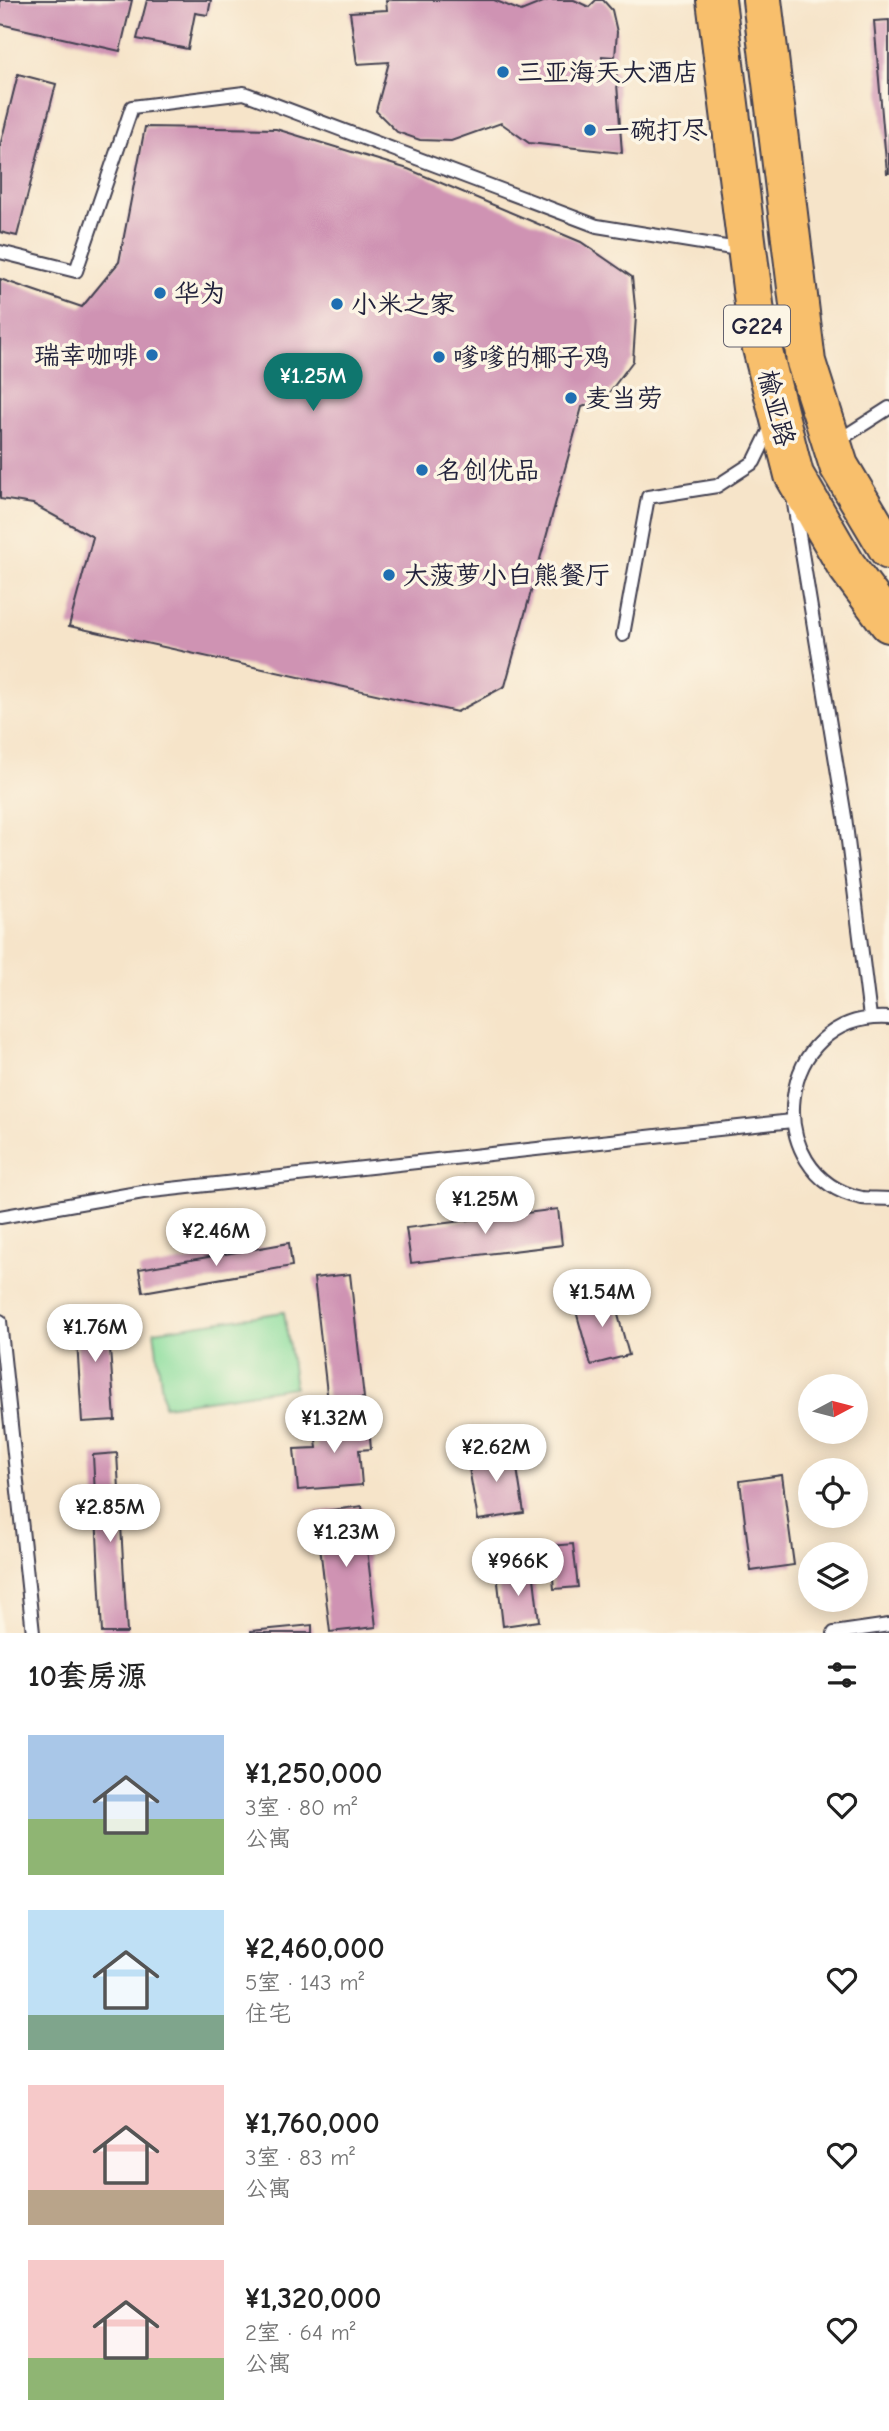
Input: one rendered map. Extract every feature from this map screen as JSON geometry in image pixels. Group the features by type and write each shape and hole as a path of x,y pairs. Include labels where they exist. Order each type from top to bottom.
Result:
{"highway":[{"name":"榆亚路","path":"716,0 757,328 794,475 846,565 889,622"},
{"name":"榆亚路","path":"762,0 806,362 839,466 889,550"}],"lane":[{"path":"0,252 76,271 132,107 244,93 597,226 748,250"},
{"path":"832,444 889,408"},
{"path":"623,635 648,497 717,486 754,462 780,419"},
{"path":"780,419 845,817 870,1017"},
{"path":"889,1018 870,1017 836,1028 809,1052 794,1085 792,1121 804,1155 828,1182 861,1198 889,1199"},
{"path":"0,1217 143,1192 792,1121"},
{"path":"0,1321 33,1633"},
{"path":"834,1633 889,1625"}],"green space":[{"path":"284,1312 295,1387 164,1406 154,1331"}],"building":[{"path":"0,0 132,0 120,51 0,24"},
{"path":"147,0 211,0 208,15 195,13 188,49 137,39"},
{"path":"386,0 494,0 521,11 548,0 574,0 589,7 596,0 603,0 612,10 617,32 615,57 602,56 601,70 616,70 622,153 529,143 501,123 451,141 420,140 397,132 376,111 389,62 357,64 350,12 387,10"},
{"path":"889,20 889,173 887,173 874,21"},
{"path":"18,74 56,84 17,236 0,232 0,146"},
{"path":"145,127 276,129 408,169 581,242 632,277 636,316 633,361 605,398 582,407 505,686 457,712 69,626 93,537 33,504 0,499 0,279 82,307 119,262"},
{"path":"558,1209 562,1245 411,1263 406,1228"},
{"path":"289,1243 292,1266 143,1292 139,1269"},
{"path":"350,1274 364,1398 328,1402 314,1278"},
{"path":"612,1293 629,1355 591,1365 574,1304"},
{"path":"107,1306 115,1420 82,1422 75,1308"},
{"path":"368,1417 371,1449 359,1450 362,1485 298,1490 294,1449 317,1448 314,1421"},
{"path":"514,1449 524,1513 478,1520 467,1456"},
{"path":"117,1453 127,1633 102,1633 93,1455"},
{"path":"782,1475 794,1565 751,1571 740,1481"},
{"path":"362,1506 376,1627 330,1632 316,1512"},
{"path":"573,1544 578,1587 554,1589 550,1546"},
{"path":"533,1569 539,1621 503,1626 497,1574"},
{"path":"312,1625 312,1633 251,1633 251,1631"}],"place":[{"name":"三亚海天大酒店","path":"503,72"},
{"name":"一碗打尽","path":"590,130"},
{"name":"华为","path":"160,293"},
{"name":"小米之家","path":"337,304"},
{"name":"瑞幸咖啡","path":"152,355"},
{"name":"嗲嗲的椰子鸡","path":"439,357"},
{"name":"麦当劳","path":"571,398"},
{"name":"名创优品","path":"422,470"},
{"name":"大菠萝小白熊餐厅","path":"389,575"}]}
